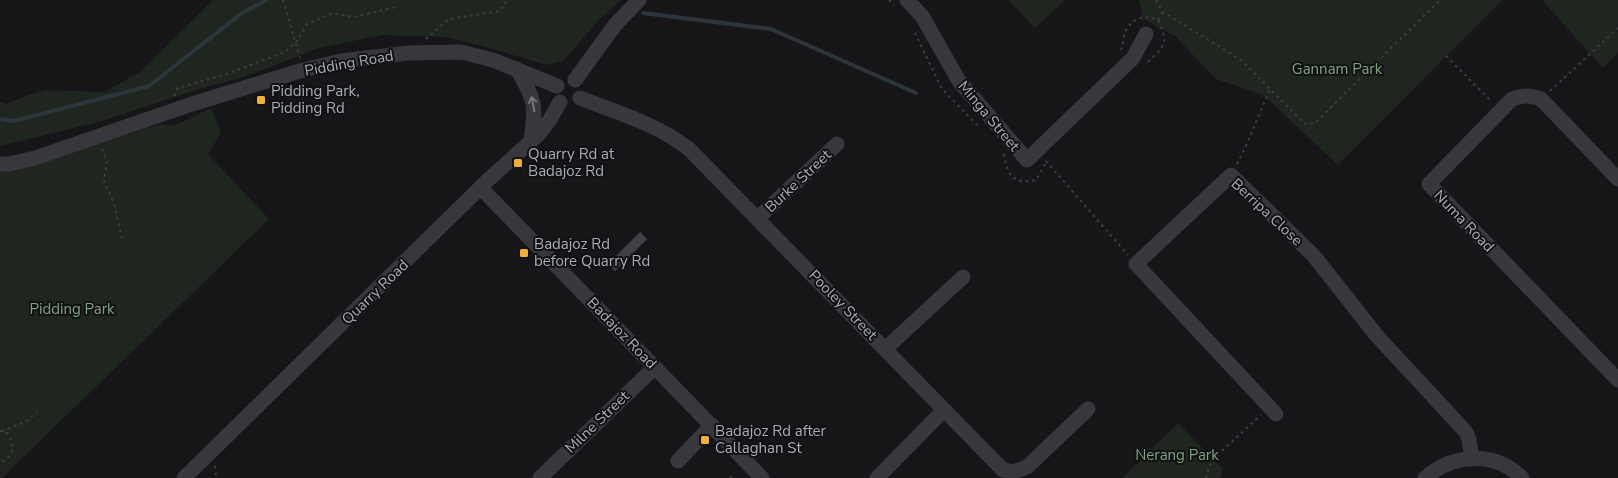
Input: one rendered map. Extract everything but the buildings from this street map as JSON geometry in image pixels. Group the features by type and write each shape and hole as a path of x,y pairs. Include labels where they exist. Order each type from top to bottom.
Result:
{"street":[{"path":"575,80 615,25 639,0"},
{"name":"Minga Street","path":"900,3 922,16 958,81 1027,160 1133,58 1146,34"},
{"name":"Pidding Road","path":"0,164 35,158 164,114 303,70 341,61 436,51 471,54 517,69 557,86"},
{"path":"517,69 535,107 530,142"},
{"path":"565,79 575,80 580,86 580,98 574,104 569,105 560,102 556,96 557,86 565,79"},
{"name":"Numa Road","path":"1541,99 1532,96 1520,96 1512,99 1429,184 1618,380"},
{"name":"Pooley Street","path":"580,98 659,129 674,137 689,149 1002,470 1014,472 1027,466 1088,408"},
{"path":"1541,99 1618,179"},
{"name":"Quarry Road","path":"194,475 481,188 530,142 549,121 560,102"},
{"name":"Burke Street","path":"758,218 837,144"},
{"name":"Berripa Close","path":"1136,264 1231,175 1314,256 1377,336 1466,432 1472,459"},
{"name":"Badajoz Road","path":"481,188 712,425 761,478"},
{"path":"1136,264 1273,411"},
{"path":"885,349 963,277"},
{"name":"Milne Street","path":"540,478 655,367"},
{"path":"877,478 943,411"},
{"path":"678,461 712,425"},
{"path":"1425,478 1458,459 1480,459 1498,464 1516,472 1522,478"}],"path":[{"path":"284,0 303,70"},
{"path":"409,53 449,20 500,11 507,0"},
{"path":"889,0 900,3"},
{"path":"1156,0 1163,12 1241,60 1305,124 1315,123 1440,0"},
{"path":"164,114 178,88 224,75 285,52 296,41 307,24 333,13 353,17 396,7"},
{"path":"1158,20 1163,12"},
{"path":"1119,54 1124,44 1126,30 1136,19 1148,16 1158,20 1165,35 1162,48 1142,68"},
{"path":"1541,99 1618,28"},
{"path":"914,30 942,89 982,130"},
{"path":"1446,56 1501,110"},
{"path":"1231,175 1245,148 1270,89"},
{"path":"99,136 107,164 104,181 114,204 122,238"},
{"path":"1003,150 1005,165 1010,176 1027,182 1036,180 1046,162 1053,155"},
{"path":"1046,162 1136,264"},
{"path":"1206,478 1214,458 1273,411"},
{"path":"1,431 25,422 37,412"},
{"path":"0,463 10,456 14,445 6,432 1,431"},
{"path":"215,466 216,478"},
{"path":"730,478 734,474"}],"green space":[{"path":"213,0 621,0 599,20 563,61 547,65 445,37 383,35 319,48 244,77 196,90 99,122 0,146 0,102 7,104 45,90 105,92 140,72"},
{"path":"1008,0 1065,0 1035,28"},
{"name":"Gannam Park","path":"1139,0 1502,0 1338,165 1263,95 1216,79 1175,36 1143,19"},
{"path":"1542,0 1618,0 1618,53 1603,68"},
{"name":"Pidding Park","path":"211,108 221,133 208,154 269,219 0,478 0,169 33,165 160,124 174,126"},
{"name":"Nerang Park","path":"1178,423 1223,469 1220,478 1122,478"}],"waterway":[{"path":"0,119 14,121 149,86 242,13 266,0"},
{"path":"643,13 771,29 916,93"}],"place":[{"name":"Pidding Park, Pidding Rd","path":"261,100"},
{"name":"Quarry Rd at Badajoz Rd","path":"518,163"},
{"name":"Badajoz Rd before Quarry Rd","path":"524,253"},
{"name":"Badajoz Rd after Callaghan St","path":"705,440"}]}
